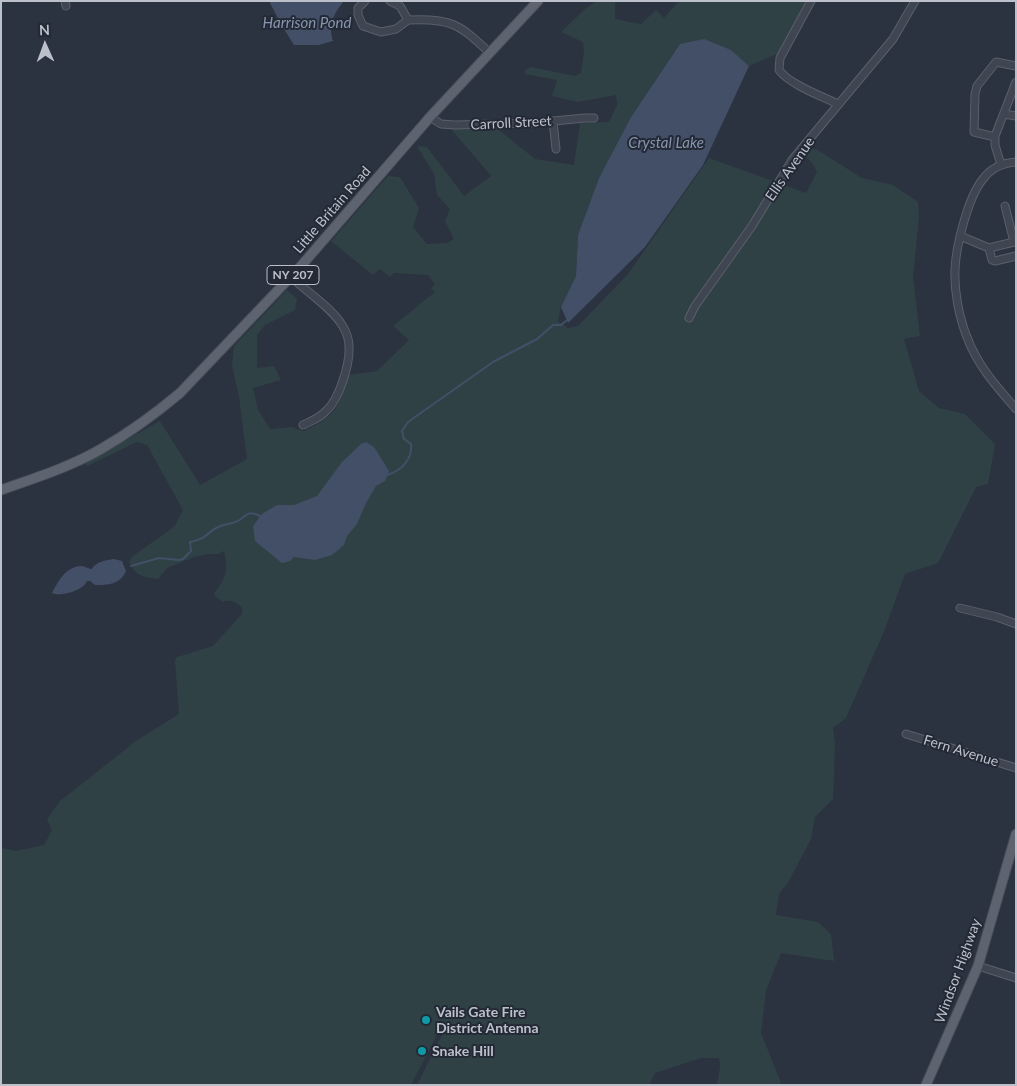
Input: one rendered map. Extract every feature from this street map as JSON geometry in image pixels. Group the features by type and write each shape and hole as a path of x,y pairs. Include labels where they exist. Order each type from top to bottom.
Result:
{"main road":[{"name":"Little Britain Road","path":"1,490 92,454 128,433 158,411 194,378 291,277 430,117 538,1"},
{"name":"Windsor Highway","path":"926,1085 978,966 1016,834"}],"street":[{"path":"365,1 358,8 360,23 363,26 387,32 402,26 408,20 433,19 458,27 472,36 489,52"},
{"path":"390,1 400,6 408,20"},
{"path":"811,1 778,64 779,70 782,74 838,104"},
{"name":"Ellis Avenue","path":"689,318 695,306 752,226 792,160 893,39 915,1"},
{"path":"995,137 974,132 977,86 994,64 999,61 1016,66"},
{"path":"1001,165 995,145 995,137 1016,82"},
{"path":"1004,114 1016,116"},
{"name":"Carroll Street","path":"430,117 441,124 455,125 534,123 594,118"},
{"path":"552,121 556,149"},
{"path":"1016,162 992,169 979,185 960,236 955,270 956,290 966,336 982,367 1016,410"},
{"path":"960,236 989,248 1015,245 1005,206"},
{"path":"989,248 992,260 995,262 1016,256"},
{"path":"291,277 341,323 349,344 348,359 332,405 316,418 303,425"},
{"path":"960,608 997,617 1016,624"},
{"name":"Fern Avenue","path":"906,734 1016,768"},
{"path":"978,966 1016,978"}],"shaded area":[{"path":"597,1 615,1 615,19 641,24 656,10 664,18 679,1 806,1 779,53 749,66 731,50 680,44 631,117 599,178 578,235 576,276 561,307 558,321 568,328 578,326 628,274 709,158 806,193 817,172 813,164 804,155 811,149 816,149 862,178 893,185 918,202 919,217 913,276 920,336 904,339 919,391 939,408 965,414 995,444 988,484 976,487 938,563 905,574 885,629 846,718 833,728 835,744 833,799 815,817 811,839 789,881 779,894 776,915 818,922 831,934 834,961 781,953 766,990 761,1033 782,1085 717,1085 720,1067 719,1058 701,1058 655,1073 649,1085 417,1085 444,1031 440,1029 411,1085 1,1085 1,848 16,851 44,845 52,830 47,819 60,801 136,741 179,714 175,660 177,657 213,646 242,614 242,607 233,602 223,602 214,593 225,574 224,551 218,554 194,557 167,568 158,579 140,575 131,566 129,561 133,556 175,526 183,510 147,445 137,442 87,466 85,464 160,421 200,485 247,459 239,397 232,366 234,346 287,290 297,299 295,310 265,325 257,335 257,368 274,366 281,380 253,388 258,410 270,429 291,427 304,431 330,415 342,396 349,375 377,371 409,340 393,326 435,292 431,288 435,284 428,275 394,273 390,277 380,269 373,275 331,241 388,176 400,177 419,208 413,227 427,244 447,243 454,239 445,221 450,209 437,195 434,174 417,146 427,147 464,196 491,176 451,129 499,130 535,159 574,165 580,123 609,122 617,105 616,95 578,102 552,96 557,80 525,74 525,70 531,67 575,76 581,73 584,51 583,42 561,32 586,8"}],"water":[{"name":"Harrison Pond","path":"269,1 344,1 337,10 333,20 331,30 333,41 319,45 294,45"},
{"name":"Crystal Lake","path":"704,39 731,50 749,66 703,165 645,247 568,323 561,307 576,276 578,235 599,178 631,117 680,44"},
{"path":"366,442 374,447 389,471 385,481 376,486 357,524 347,536 344,545 332,555 315,560 294,557 290,561 282,563 255,541 253,526 262,514 277,505 294,505 317,496 342,462 361,444"},
{"path":"114,559 122,561 126,571 117,582 95,585 87,581 81,588 71,592 52,593 66,572 71,569 81,566 92,569 98,563"}],"waterway":[{"path":"387,475 397,471 405,464 410,455 411,444 404,439 402,431 408,422 493,362 537,339 553,325 561,325 567,320"},
{"path":"131,566 159,558 183,559 191,551 190,542 203,538 214,529 238,521 248,514 252,513 260,516"}],"place":[{"name":"Vails Gate Fire District Antenna","path":"426,1020"},
{"name":"Snake Hill","path":"422,1051"}]}
